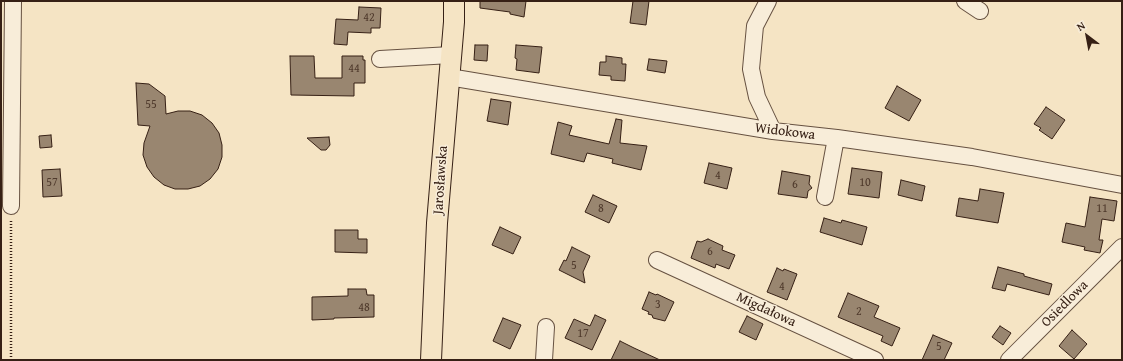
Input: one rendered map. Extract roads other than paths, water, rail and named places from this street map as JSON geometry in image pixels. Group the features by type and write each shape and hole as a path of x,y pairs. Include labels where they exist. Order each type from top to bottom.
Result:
{"main road":[{"name":"Jarosławska","path":"431,360 437,223 454,1"}],"street":[{"path":"11,206 13,1"},
{"path":"768,1 755,26 751,69 756,97 772,131"},
{"path":"965,1 980,11"},
{"path":"380,59 451,55"},
{"name":"Widokowa","path":"449,77 772,131 836,138 972,157 1122,184"},
{"path":"825,196 836,138"},
{"name":"Osiedlowa","path":"1014,358 1122,247"},
{"name":"Migdałowa","path":"658,260 875,360"},
{"path":"544,360 546,327"}]}
